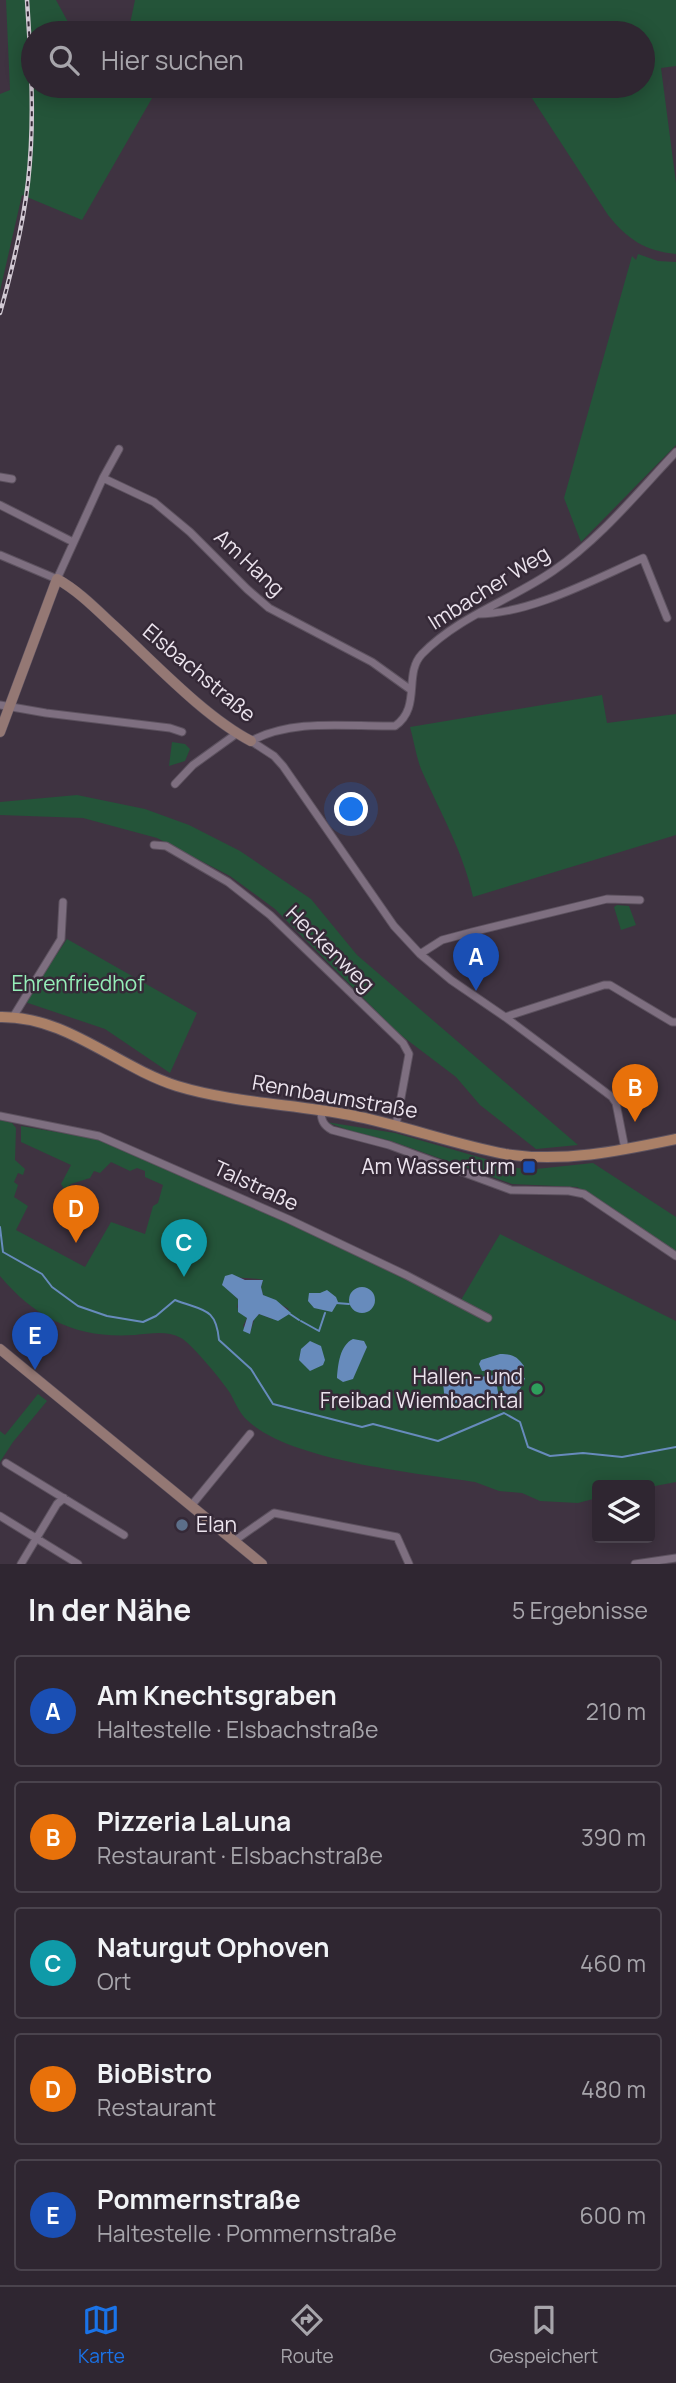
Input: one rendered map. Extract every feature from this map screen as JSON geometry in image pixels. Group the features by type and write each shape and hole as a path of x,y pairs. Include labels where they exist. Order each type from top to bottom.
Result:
{"main road":[{"name":"Rennbaumstraße","path":"0,1017 13,1017 58,1027 135,1069 176,1086 396,1125 485,1150 527,1157 572,1157 676,1139"}],"street":[{"path":"0,732 4,706 57,579 119,449"},
{"name":"Imbacher Weg","path":"251,741 268,732 305,726 395,726 404,719 411,702 419,656 442,635 554,570 606,527 676,452"},
{"path":"0,477 12,479"},
{"name":"Am Hang","path":"103,478 154,502 190,532 269,608 372,662 411,690"},
{"path":"0,505 73,542"},
{"name":"Elsbachstraße","path":"0,555 69,586 220,722 274,755 394,926 420,954 612,1097 616,1103 625,1149"},
{"path":"477,614 495,614 527,606 643,558 667,618"},
{"path":"4,706 170,728 182,732"},
{"path":"175,784 193,765 236,734"},
{"name":"Heckenweg","path":"154,845 166,846 196,863 228,882 259,906 403,1043 409,1054 396,1125"},
{"path":"420,954 442,940 472,932 607,899 640,900"},
{"path":"13,1017 61,939 63,902"},
{"path":"505,1017 610,985 676,1022"},
{"path":"321,1110 321,1119 325,1126 332,1130 389,1145 512,1191 569,1191 584,1194 676,1256"},
{"name":"Talstraße","path":"0,1116 99,1136 288,1219 406,1275 488,1318"},
{"path":"0,1349 262,1564"},
{"path":"191,1506 250,1434"},
{"path":"6,1463 124,1535"},
{"path":"21,1564 57,1504 64,1498"},
{"path":"234,1541 274,1513 397,1536 409,1564"},
{"path":"0,1516 78,1564"},
{"path":"635,1564 676,1558"}],"green space":[{"path":"6,0 56,0 67,21 21,21 21,98 152,98 82,220 22,195 0,291 0,94 10,90"},
{"path":"135,0 676,0 676,66 661,68 676,183 676,254 646,247 615,223 532,98 655,98 655,21 131,21"},
{"path":"638,254 658,261 676,262 676,445 581,542 564,498 632,256 636,260"},
{"path":"602,695 607,723 676,714 676,835 473,897 457,848 421,769 410,727"},
{"path":"172,742 185,744 190,749 185,761 169,766"},
{"path":"77,795 145,809 189,825 240,851 311,899 357,955 578,1145 536,1149 480,1105 456,1077 398,1033 275,909 230,876 157,838 83,818 0,815 0,802"},
{"path":"629,906 636,925 621,930 614,907"},
{"name":"Ehrenfriedhof","path":"67,939 197,1013 170,1073 105,1029 25,1002"},
{"path":"0,1120 12,1123 16,1128 15,1160 25,1169 23,1175 18,1173 14,1182 18,1185 14,1197 28,1206 16,1230 85,1267 111,1222 145,1234 153,1206 158,1203 163,1185 145,1177 145,1171 137,1168 130,1171 111,1162 100,1173 94,1171 90,1178 71,1184 65,1190 61,1184 71,1165 21,1142 21,1126 97,1139 287,1222 458,1305 500,1234 676,1321 676,1482 655,1486 655,1480 592,1480 592,1499 578,1503 540,1501 522,1493 499,1491 475,1482 388,1469 322,1455 292,1446 266,1434 247,1420 227,1388 181,1338 164,1333 114,1335 77,1329 44,1315 0,1276","holes":["232,1275 263,1280 263,1295 289,1309 272,1319 260,1314 255,1317 250,1333 243,1326 247,1318 237,1307 239,1300 233,1294"]},
{"path":"326,1122 395,1133 517,1168 536,1169 593,1163 676,1217 676,1252 577,1187 512,1184 391,1141"},
{"path":"38,1394 47,1401 0,1462 0,1431 5,1435"}],"water":[{"path":"232,1274 245,1280 263,1280 263,1295 276,1300 291,1313 278,1321 259,1314 253,1321 250,1334 243,1331 247,1318 238,1312 238,1299 222,1285 225,1276"},
{"path":"362,1287 371,1291 375,1300 371,1309 362,1313 353,1309 349,1300 353,1291"},
{"path":"327,1290 338,1302 332,1312 314,1308 308,1301 309,1293"},
{"path":"353,1339 364,1341 367,1347 353,1379 343,1382 337,1378 339,1361 342,1350"},
{"path":"310,1341 321,1346 325,1360 323,1365 310,1371 299,1360 301,1349"},
{"path":"500,1354 514,1356 524,1366 520,1377 525,1378 520,1389 504,1398 500,1370 482,1371 479,1364 481,1360"},
{"path":"495,1375 499,1398 445,1404 443,1382"}],"waterway":[{"path":"0,1227 3,1252 42,1274 52,1287 78,1306 107,1316 143,1322 156,1316 175,1300 206,1312 215,1321 219,1340 251,1369 273,1404 362,1427 373,1424 438,1441 504,1413 520,1422 528,1447 550,1456 583,1453 622,1457 676,1447"},
{"path":"336,1303 349,1304"},
{"path":"301,1321 319,1331 325,1313"},
{"path":"290,1314 299,1320"}],"railway":[{"path":"27,0 28,21"},
{"path":"0,313 26,198 32,98"}],"place":[{"name":"Am Knechtsgraben","path":"476,991"},
{"name":"Pizzeria LaLuna","path":"635,1122"},
{"name":"Am Wasserturm","path":"529,1167"},
{"name":"BioBistro","path":"76,1243"},
{"name":"Naturgut Ophoven","path":"184,1277"},
{"name":"Pommernstraße","path":"35,1370"},
{"name":"Hallen- und Freibad Wiembachtal","path":"537,1389"},
{"name":"Elan","path":"182,1525"}]}
